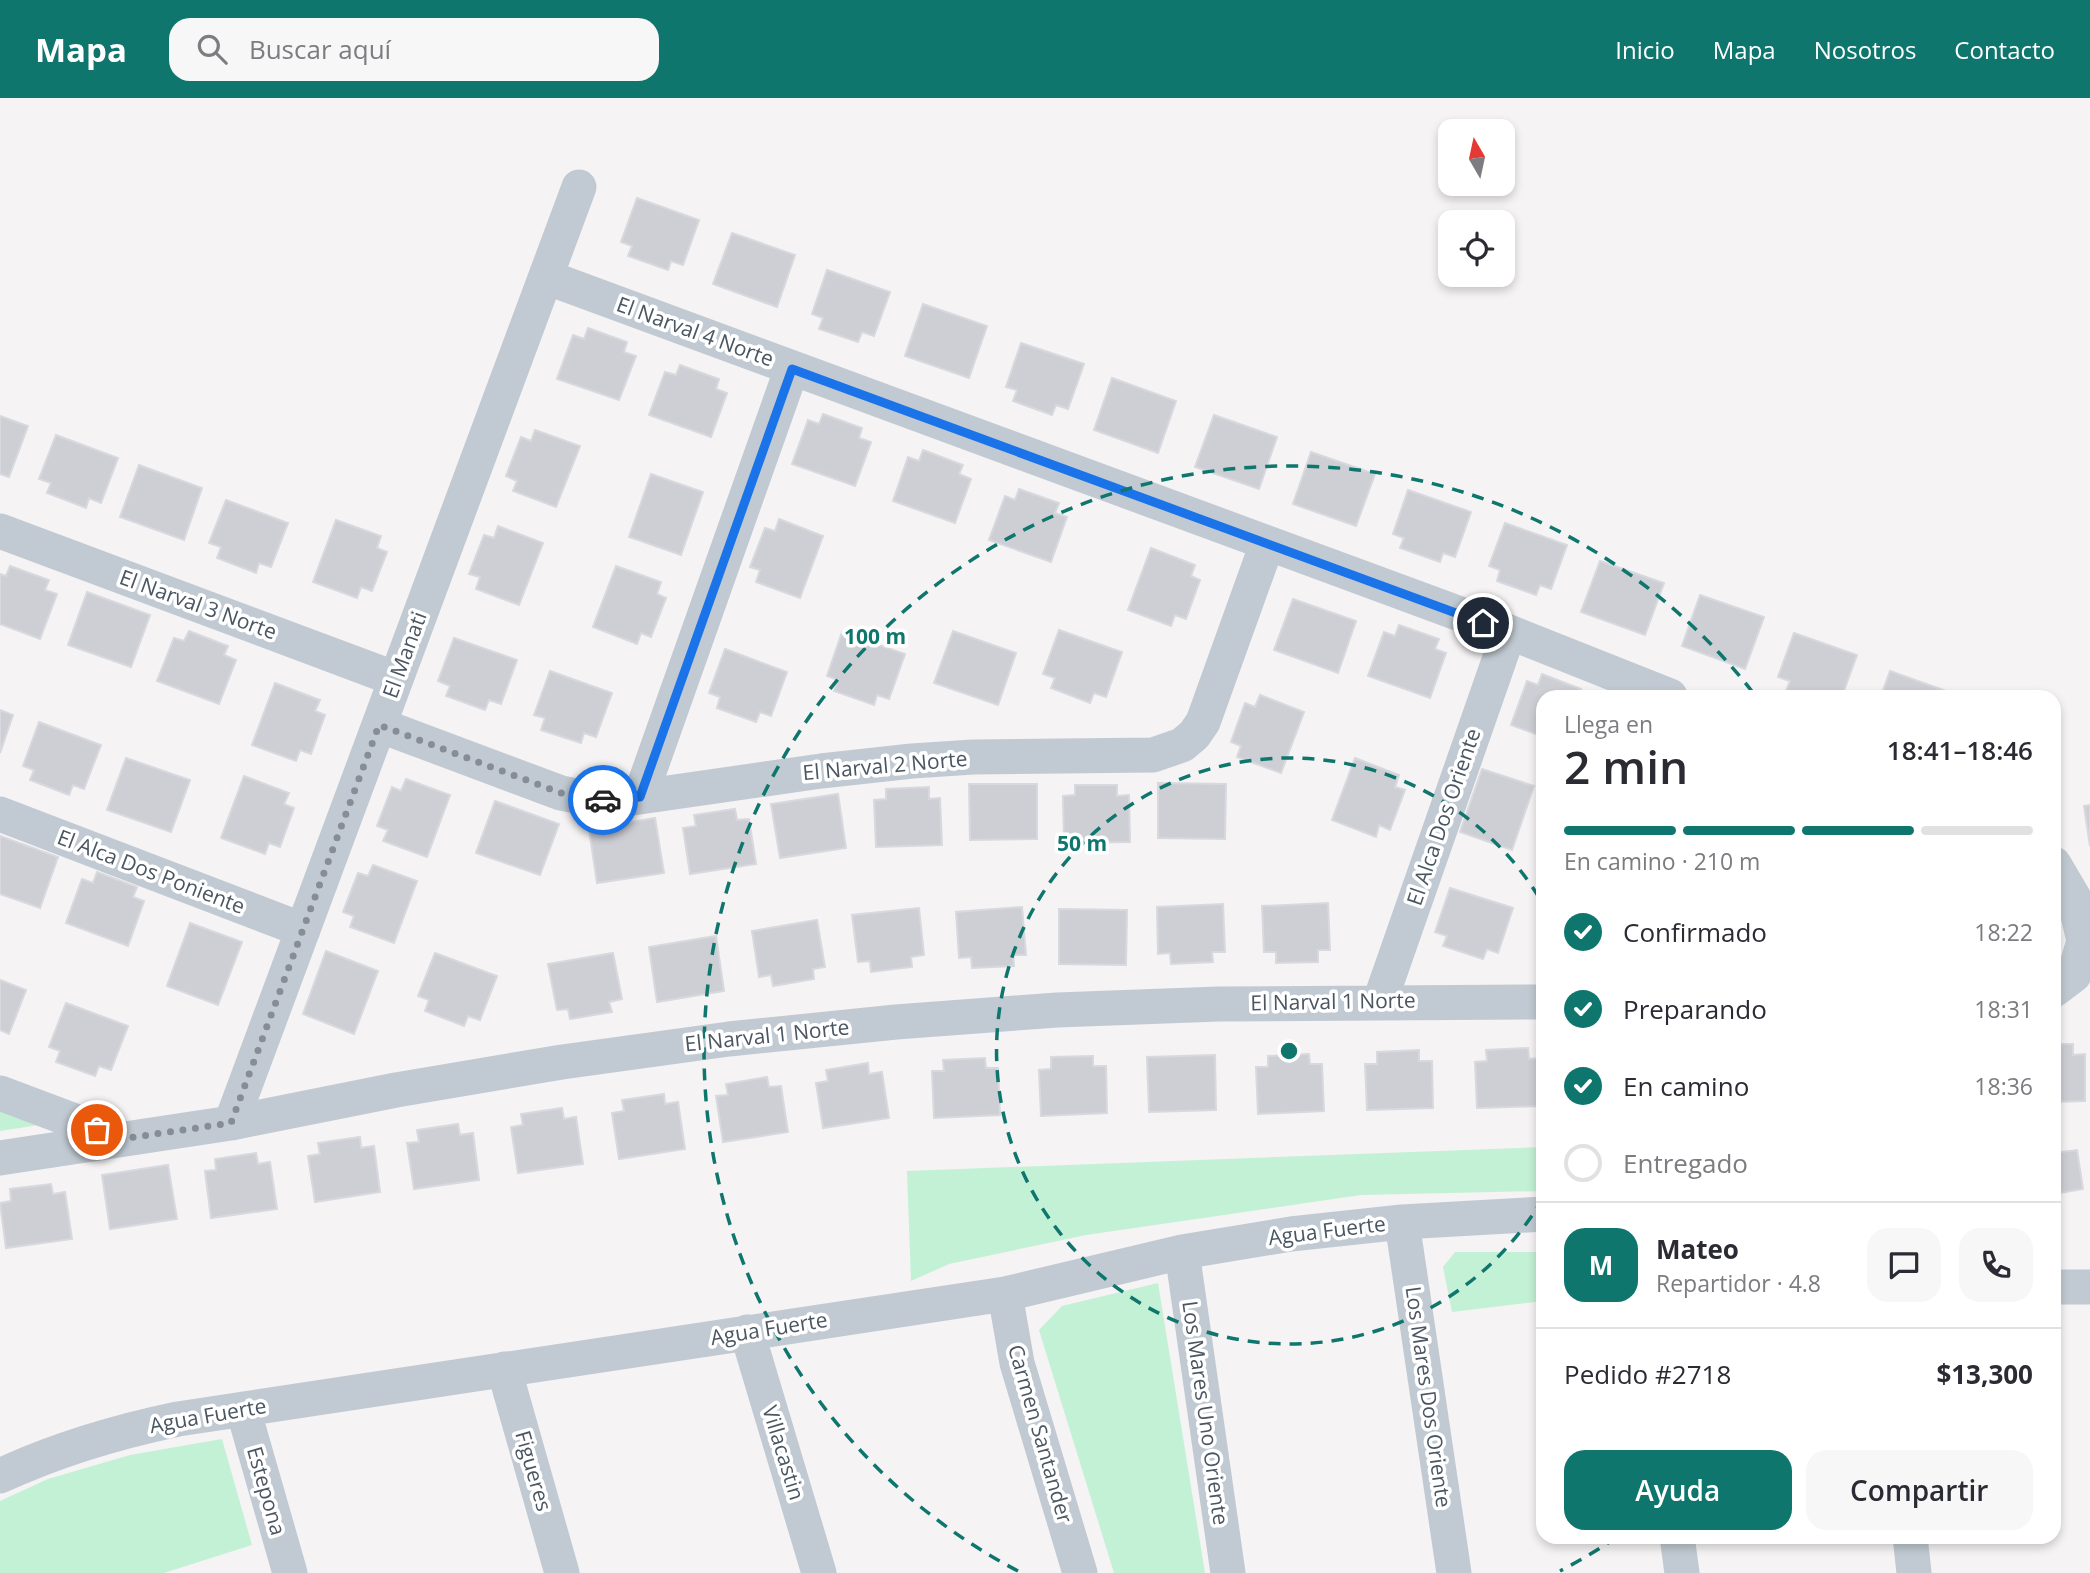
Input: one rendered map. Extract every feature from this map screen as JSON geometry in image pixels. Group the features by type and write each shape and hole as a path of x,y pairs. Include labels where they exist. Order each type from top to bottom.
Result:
{"street":[{"name":"El Manati","path":"231,1123 579,187"},
{"name":"El Narval 4 Norte","path":"546,277 1509,632 1655,690"},
{"path":"640,797 792,369"},
{"name":"El Narval 3 Norte","path":"0,531 396,679"},
{"name":"El Narval 2 Norte","path":"379,725 561,793 597,800 640,797 912,761 974,757 1153,755 1168,751 1194,735 1203,722 1267,544"},
{"name":"El Alca Dos Oriente","path":"1380,1001 1509,632"},
{"name":"El Alca Dos Poniente","path":"0,814 303,930"},
{"path":"2061,876 2074,898 2084,941 2074,975 2061,985"},
{"name":"El Narval 1 Norte","path":"0,1158 231,1123 409,1088 562,1062 729,1039 896,1022 1057,1010 1219,1004 1536,1002"},
{"path":"0,1093 121,1139"},
{"name":"Agua Fuerte","path":"0,1476 44,1456 128,1430 243,1409 1005,1294 1182,1252 1291,1234 1402,1222 1536,1214"},
{"name":"Los Mares Dos Oriente","path":"1402,1222 1454,1573"},
{"name":"Los Mares Uno Oriente","path":"1182,1252 1228,1573"},
{"path":"2061,1287 2090,1287"},
{"name":"Carmen Santander","path":"1005,1294 1017,1363 1080,1573"},
{"name":"Villacastin","path":"747,1332 819,1573"},
{"name":"Figueres","path":"504,1369 562,1573"},
{"name":"Estepona","path":"243,1409 290,1573"},
{"path":"1678,1544 1682,1573"},
{"path":"1911,1544 1914,1573"}],"green space":[{"path":"0,1108 45,1124 0,1131"},
{"path":"1536,1147 1536,1191 1361,1195 1086,1235 949,1264 911,1281 907,1171"},
{"path":"1455,1252 1536,1252 1536,1302 1452,1312 1443,1267"},
{"path":"1158,1283 1205,1573 1114,1573 1039,1330 1062,1306"},
{"path":"222,1439 252,1545 164,1573 0,1573 0,1501 48,1479 130,1455"}],"building":[{"path":"637,198 699,220 683,265 671,261 668,270 628,256 632,246 621,242"},
{"path":"732,233 795,255 777,307 713,284"},
{"path":"827,270 890,292 874,336 862,332 858,342 819,329 823,318 812,314"},
{"path":"923,304 987,326 969,378 905,356"},
{"path":"588,328 627,342 624,352 636,356 619,400 557,379 573,335 584,339"},
{"path":"1021,343 1084,364 1068,409 1056,405 1052,415 1013,401 1017,390 1006,387"},
{"path":"680,365 719,379 716,389 727,393 711,437 649,415 665,372 676,375"},
{"path":"1112,378 1176,401 1158,453 1094,430"},
{"path":"823,414 862,428 859,438 871,442 855,486 792,464 808,420 819,424"},
{"path":"1214,415 1277,437 1259,489 1195,467"},
{"path":"0,416 28,426 9,477 0,474"},
{"path":"535,430 580,446 556,507 513,491 517,481 506,476 521,437 531,441"},
{"path":"56,435 118,458 101,503 89,498 86,508 47,493 51,483 39,479"},
{"path":"923,450 963,465 959,474 971,479 955,523 893,501 908,457 919,461"},
{"path":"1311,452 1375,474 1356,526 1293,504"},
{"path":"139,465 202,488 184,540 120,517"},
{"path":"651,474 703,492 681,555 629,537"},
{"path":"1019,489 1059,503 1055,513 1067,517 1051,562 989,540 1005,496 1015,500"},
{"path":"1408,490 1471,512 1455,557 1443,553 1440,562 1400,548 1404,538 1393,534"},
{"path":"226,500 288,523 271,567 259,563 256,573 217,558 221,547 209,543"},
{"path":"779,519 823,536 800,598 756,582 760,570 750,567 765,528 775,531"},
{"path":"336,520 381,536 377,548 387,552 372,591 361,587 357,598 313,582"},
{"path":"1505,523 1567,545 1551,589 1540,585 1536,595 1497,581 1500,570 1489,566"},
{"path":"498,526 543,543 519,605 476,589 480,577 469,574 484,535 494,538"},
{"path":"1151,548 1195,565 1191,576 1200,580 1186,619 1175,615 1171,626 1128,610"},
{"path":"1600,561 1664,583 1645,635 1581,612"},
{"path":"10,566 49,580 45,590 57,594 40,639 0,624 0,574 6,576"},
{"path":"616,566 661,582 657,594 666,598 651,637 641,633 637,644 593,627"},
{"path":"87,592 150,615 131,667 68,645"},
{"path":"1700,595 1764,617 1745,669 1682,646"},
{"path":"1293,599 1356,621 1338,673 1274,650"},
{"path":"1399,625 1439,639 1435,649 1446,653 1430,698 1368,676 1384,632 1395,636"},
{"path":"1059,630 1122,652 1106,697 1094,693 1090,703 1051,688 1055,678 1043,674"},
{"path":"189,631 228,646 224,655 236,660 219,704 157,681 174,638 184,641"},
{"path":"953,631 1016,653 998,705 934,683"},
{"path":"842,632 905,654 889,699 877,695 874,705 834,691 838,680 827,676"},
{"path":"1794,633 1857,655 1844,690 1786,690 1790,681 1778,677"},
{"path":"454,638 517,660 501,704 489,700 485,710 446,696 450,686 438,681"},
{"path":"725,649 787,672 771,716 760,712 756,722 717,708 720,697 709,693"},
{"path":"550,671 612,693 596,737 584,733 581,743 541,730 545,718 534,715"},
{"path":"1890,671 1944,690 1883,690"},
{"path":"1542,674 1581,689 1536,690 1536,734 1511,725 1527,681 1538,685"},
{"path":"275,683 320,700 315,711 325,715 311,754 300,750 296,761 252,745"},
{"path":"1260,695 1304,712 1281,773 1237,757 1241,746 1231,742 1245,703 1255,707"},
{"path":"0,710 13,715 0,753"},
{"path":"39,722 101,745 84,789 73,785 69,795 30,780 34,770 23,766"},
{"path":"126,758 190,780 171,832 107,810"},
{"path":"1355,758 1399,775 1395,787 1405,790 1390,830 1379,825 1376,837 1332,820"},
{"path":"1482,769 1534,786 1512,850 1460,832"},
{"path":"244,776 289,793 284,804 294,808 280,847 269,843 265,854 221,838"},
{"path":"406,779 450,795 427,857 383,841 388,830 377,826 392,787 401,791"},
{"path":"1158,783 1226,784 1225,839 1158,838"},
{"path":"969,784 1037,784 1037,839 970,840"},
{"path":"1075,785 1117,785 1117,796 1129,795 1130,842 1064,843 1063,796 1075,795"},
{"path":"929,787 929,799 940,798 942,845 876,847 874,800 886,799 886,789"},
{"path":"838,794 846,848 780,858 771,804"},
{"path":"495,801 559,824 540,875 476,853"},
{"path":"2090,805 2090,846 2084,806"},
{"path":"735,809 737,820 749,819 756,864 690,874 683,828 696,826 694,815"},
{"path":"655,818 664,873 597,883 589,829"},
{"path":"0,836 58,857 40,908 0,894"},
{"path":"373,865 417,881 394,943 350,927 354,916 343,912 358,873 368,876"},
{"path":"97,872 137,887 133,897 144,901 128,946 66,923 82,879 93,883"},
{"path":"1450,888 1513,908 1498,953 1487,949 1483,959 1443,946 1447,936 1435,932"},
{"path":"1328,903 1330,950 1318,950 1318,962 1276,963 1276,952 1264,952 1262,906"},
{"path":"1223,904 1225,952 1212,952 1213,962 1171,964 1170,953 1158,954 1157,907"},
{"path":"1022,907 1026,955 1013,955 1014,966 972,968 971,957 959,958 956,912"},
{"path":"919,908 924,955 911,957 912,967 871,972 870,961 858,962 852,915"},
{"path":"1059,909 1127,910 1126,965 1059,964"},
{"path":"817,920 825,967 813,969 814,979 773,986 771,975 759,977 752,931"},
{"path":"190,923 242,942 218,1005 167,986"},
{"path":"716,936 724,991 657,1002 649,947"},
{"path":"326,951 378,971 354,1034 303,1014"},
{"path":"435,953 497,976 480,1020 468,1016 464,1026 425,1011 429,1000 418,996"},
{"path":"613,953 622,999 609,1002 612,1012 570,1019 568,1009 557,1010 548,964"},
{"path":"0,980 26,990 9,1034 0,1030"},
{"path":"66,1003 128,1026 111,1070 99,1066 95,1076 56,1062 60,1051 49,1047"},
{"path":"2061,1044 2073,1044 2073,1055 2085,1054 2085,1101 2061,1102"},
{"path":"1528,1048 1529,1059 1536,1058 1536,1106 1477,1108 1475,1062 1487,1061 1486,1050"},
{"path":"1419,1050 1419,1061 1432,1061 1433,1108 1367,1110 1365,1064 1377,1064 1377,1052"},
{"path":"1309,1054 1310,1064 1322,1064 1324,1111 1258,1114 1256,1067 1268,1067 1268,1056"},
{"path":"1215,1055 1216,1110 1149,1112 1147,1057"},
{"path":"1093,1056 1093,1066 1106,1066 1107,1113 1041,1116 1039,1070 1051,1069 1051,1057"},
{"path":"985,1058 986,1068 998,1068 1000,1115 934,1118 932,1071 944,1071 943,1060"},
{"path":"868,1063 869,1074 882,1072 889,1118 823,1128 816,1083 828,1081 826,1070"},
{"path":"767,1077 769,1087 781,1086 788,1132 723,1142 716,1096 728,1095 726,1084"},
{"path":"664,1094 665,1104 678,1102 685,1149 619,1159 612,1113 624,1111 622,1100"},
{"path":"562,1108 564,1119 576,1117 583,1164 518,1173 511,1127 523,1125 521,1114"},
{"path":"458,1124 460,1135 473,1133 479,1180 414,1189 407,1143 419,1142 417,1130"},
{"path":"360,1137 361,1148 374,1146 380,1192 315,1202 308,1156 320,1154 318,1143"},
{"path":"2077,1150 2083,1189 2061,1193 2061,1152"},
{"path":"256,1153 258,1164 270,1162 277,1209 211,1218 205,1171 216,1170 215,1159"},
{"path":"168,1165 177,1219 110,1229 102,1175"},
{"path":"51,1184 53,1194 65,1192 72,1239 6,1248 0,1203 11,1201 10,1189"}],"way so far":[{"path":"97,1130 121,1139 231,1123 379,725 561,793 603,800"}],"route":[{"path":"603,800 640,797 792,369 1483,623"}]}
